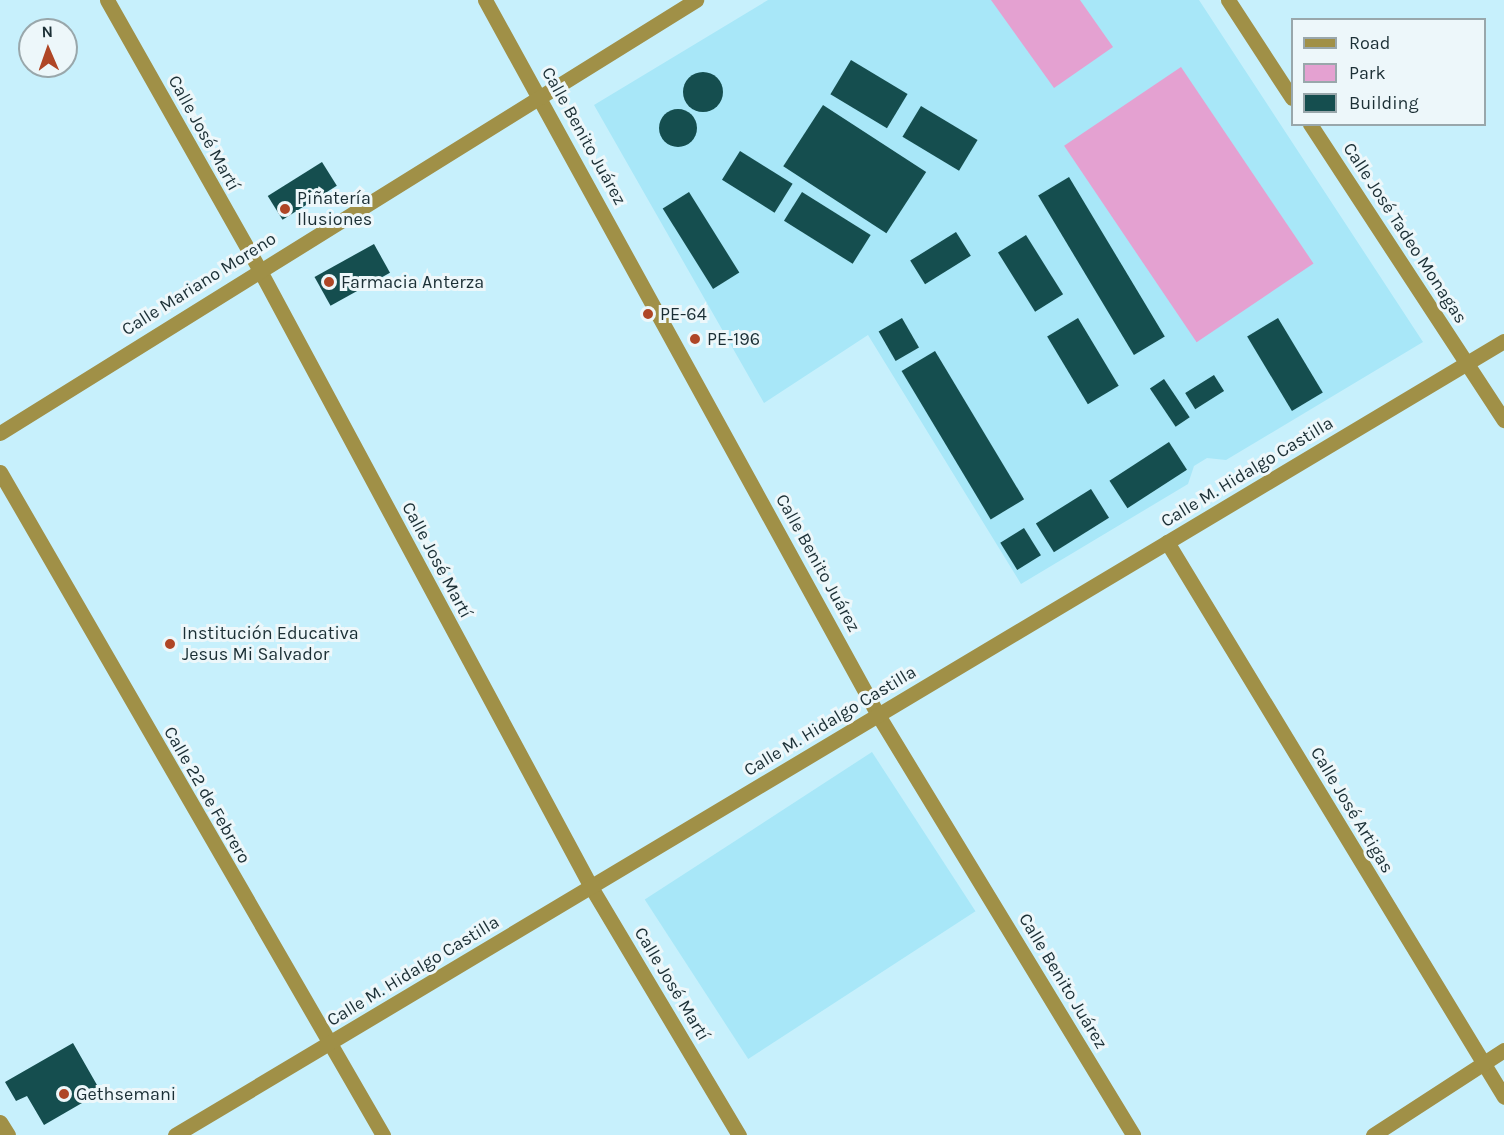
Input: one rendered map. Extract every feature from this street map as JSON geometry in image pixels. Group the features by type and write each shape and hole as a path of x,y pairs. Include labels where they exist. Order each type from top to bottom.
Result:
{"street":[{"name":"Calle José Martí","path":"107,0 259,269 591,887 739,1135"},
{"name":"Calle Benito Juárez","path":"485,0 540,96 878,715 1133,1135"},
{"name":"Calle Mariano Moreno","path":"0,433 259,269 696,0"},
{"path":"1228,0 1291,95"},
{"name":"Calle José Tadeo Monagas","path":"1311,126 1504,420"},
{"name":"Calle M. Hidalgo Castilla","path":"176,1135 1504,341"},
{"name":"Calle José Tadeo Monagas","path":"1467,363 1504,424"},
{"name":"Calle 22 de Febrero","path":"0,472 328,1044 383,1135"},
{"name":"Calle José Artigas","path":"1167,542 1504,1097"},
{"path":"1373,1135 1504,1050"},
{"path":"0,1122 8,1135"}],"shaded area":[{"path":"768,0 1199,0 1423,342 1226,460 1207,458 1194,466 1188,484 1021,584 868,335 764,403 594,105"},
{"path":"872,752 975,911 748,1059 645,900"}],"green space":[{"path":"991,0 1080,0 1113,47 1054,88"},
{"path":"1181,67 1314,263 1197,342 1064,146"}],"building":[{"path":"851,60 908,94 887,128 830,94"},
{"path":"703,72 717,78 723,92 717,106 703,112 689,106 683,92 689,78"},
{"path":"823,105 926,172 886,233 783,166"},
{"path":"921,106 978,140 959,171 902,137"},
{"path":"678,109 691,115 697,128 691,141 678,147 665,141 659,128 665,115"},
{"path":"740,151 793,184 775,213 722,180"},
{"path":"322,162 337,186 283,220 268,196"},
{"path":"1069,177 1165,336 1134,355 1038,196"},
{"path":"689,192 739,273 713,289 663,208"},
{"path":"802,192 871,235 853,264 784,221"},
{"path":"956,232 971,256 925,284 910,261"},
{"path":"1026,235 1063,294 1035,312 998,252"},
{"path":"374,244 390,273 331,306 315,277"},
{"path":"902,318 919,347 896,361 879,332"},
{"path":"1078,318 1119,386 1088,404 1047,337"},
{"path":"1278,318 1323,393 1292,411 1247,337"},
{"path":"935,351 1024,499 991,519 902,371"},
{"path":"1214,375 1224,391 1195,409 1185,393"},
{"path":"1164,379 1190,417 1176,427 1150,389"},
{"path":"1169,442 1187,470 1127,508 1109,481"},
{"path":"1091,489 1109,518 1054,552 1036,523"},
{"path":"1024,528 1041,555 1017,570 1000,543"},
{"path":"73,1043 101,1092 44,1125 27,1096 16,1101 5,1082"}],"place":[{"name":"Piñatería Ilusiones","path":"285,209"},
{"name":"Farmacia Anterza","path":"329,282"},
{"name":"PE-64","path":"648,314"},
{"name":"PE-196","path":"695,339"},
{"name":"Institución Educativa Jesus Mi Salvador","path":"170,644"},
{"name":"Gethsemani","path":"64,1094"}]}
